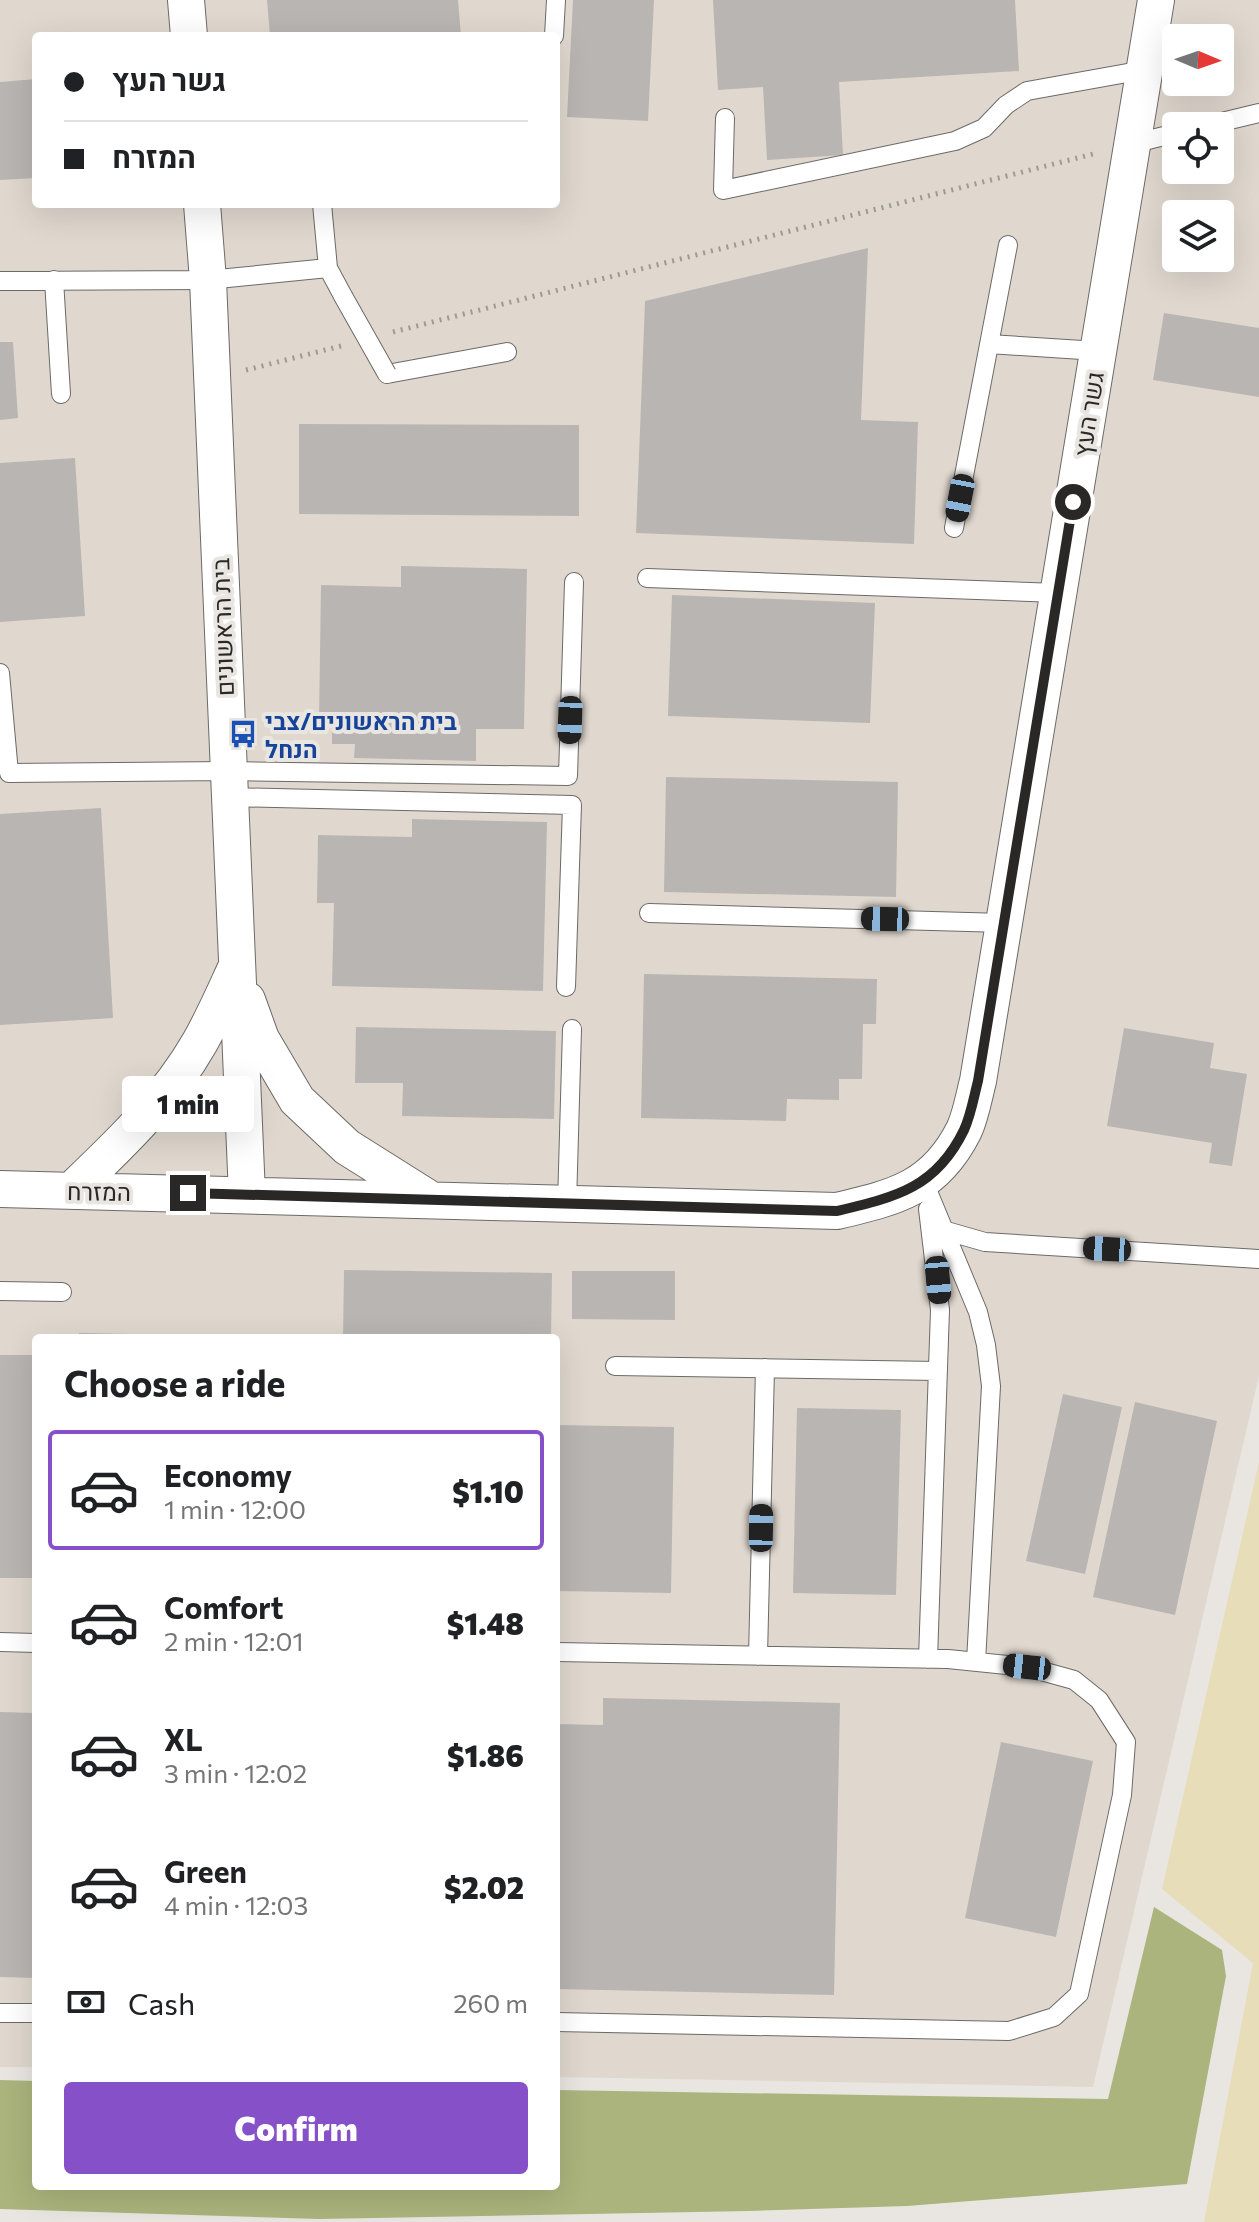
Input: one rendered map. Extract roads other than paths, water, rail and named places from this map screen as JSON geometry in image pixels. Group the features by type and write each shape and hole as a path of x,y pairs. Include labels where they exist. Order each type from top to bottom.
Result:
{"street":[{"path":"186,0 189,32"},
{"name":"גשר העץ","path":"247,1195 837,1211 884,1200 924,1182 946,1158 965,1128 978,1081 1156,0"},
{"name":"בית הראשונים","path":"202,208 208,280 247,1195"},
{"path":"71,1191 131,1135 172,1085 200,1042 236,969"},
{"path":"236,969 261,1039 297,1100 347,1147 429,1199"},
{"name":"המזרח","path":"0,1189 247,1195"}],"lane":[{"path":"554,32 556,0"},
{"path":"725,118 723,190 955,141 984,128 1006,105 1027,91 1144,70"},
{"path":"1234,119 1259,113"},
{"path":"1132,144 1162,136"},
{"path":"322,208 328,268 387,374 507,352"},
{"path":"954,528 1008,245"},
{"path":"0,281 208,280 328,268"},
{"path":"54,280 61,394"},
{"path":"989,344 1098,351"},
{"path":"647,578 1058,593"},
{"path":"229,784 568,776 574,582"},
{"path":"0,673 9,773 572,805 566,987"},
{"path":"649,913 1004,923"},
{"path":"567,1204 572,1029"},
{"path":"924,1182 938,1228 978,1312 991,1386 976,1662"},
{"path":"938,1228 985,1242 1259,1259"},
{"path":"928,1659 940,1310 938,1228"},
{"path":"0,1291 62,1292"},
{"path":"615,1366 938,1371"},
{"path":"758,1656 765,1368"},
{"path":"0,1642 32,1643"},
{"path":"560,1652 928,1659 1027,1667 1074,1680 1099,1700 1126,1742 1122,1795 1079,1994 1054,2017 1009,2031 560,2022"},
{"path":"0,2013 32,2013"}],"place":[{"name":"בית הראשונים/צבי הנחל","path":"243,734"}]}
